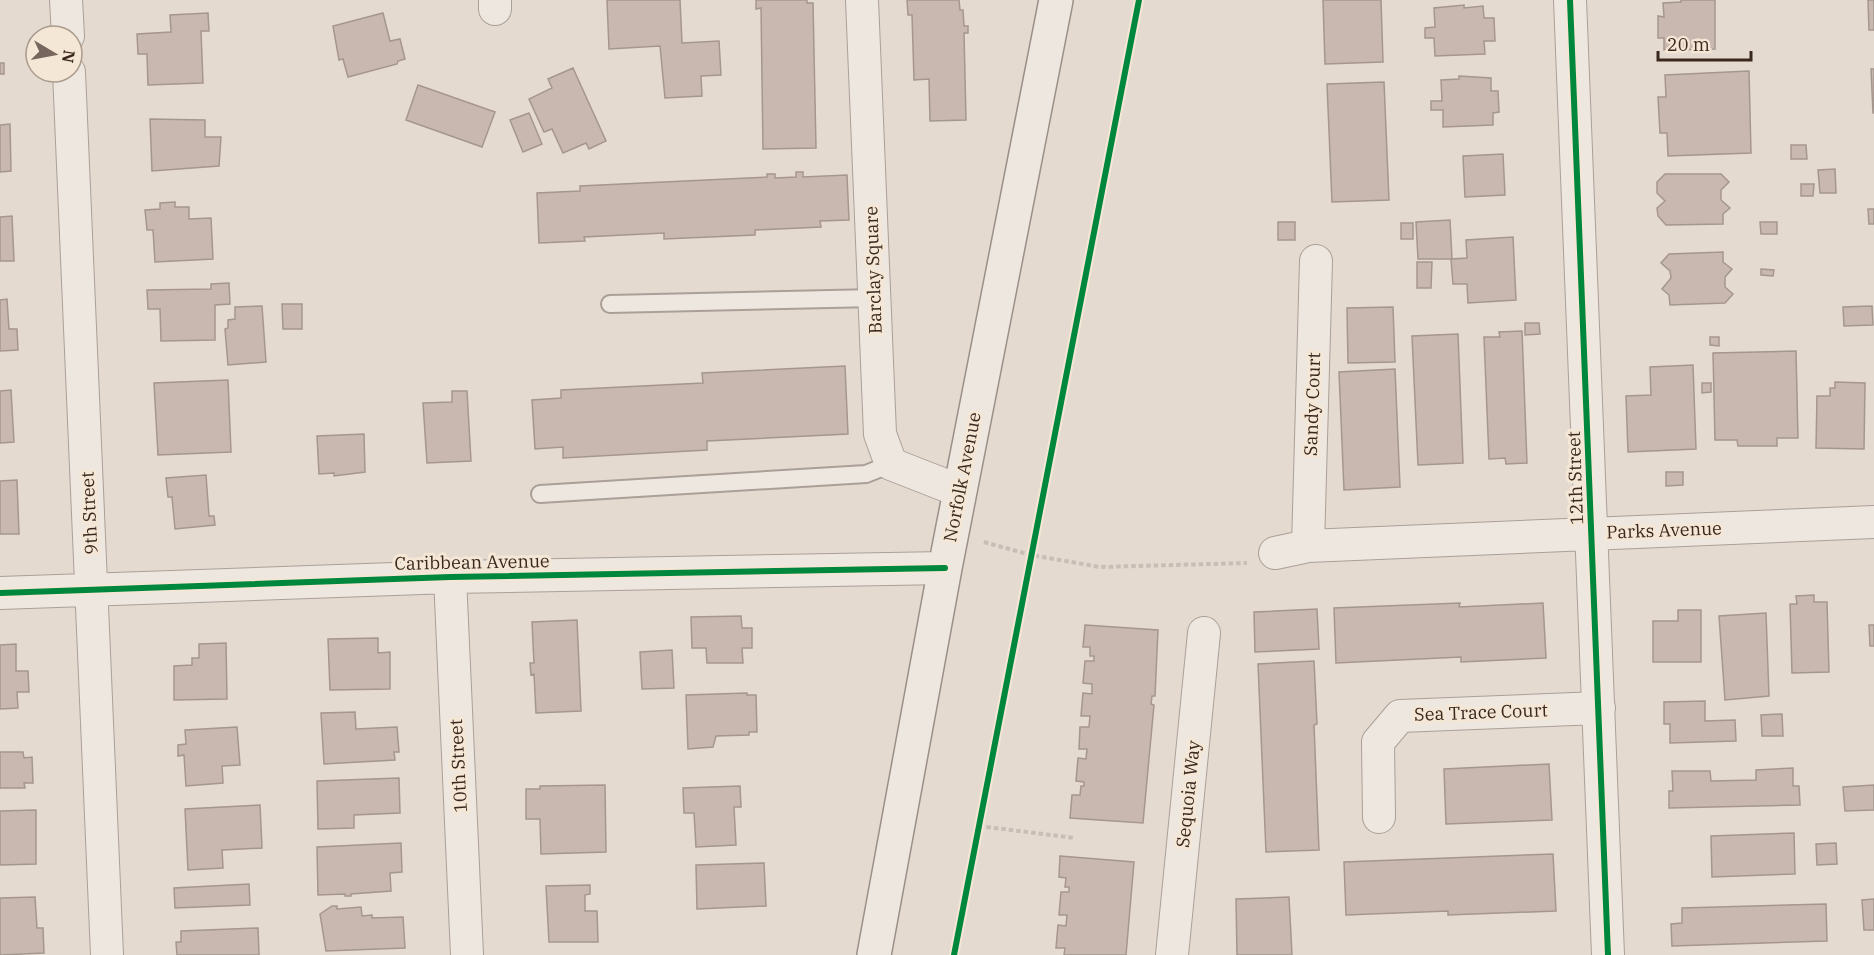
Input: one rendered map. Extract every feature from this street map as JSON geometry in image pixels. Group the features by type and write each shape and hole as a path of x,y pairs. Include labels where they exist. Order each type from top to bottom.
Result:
{"main road":[{"name":"Norfolk Avenue","path":"874,955 945,568 1056,0"}],"street":[{"path":"66,0 67,24"},
{"name":"Barclay Square","path":"862,0 880,434 891,464"},
{"name":"12th Street","path":"1570,0 1608,955"},
{"name":"9th Street","path":"70,84 107,955"},
{"name":"Sandy Court","path":"1308,546 1316,261"},
{"path":"891,464 960,491"},
{"name":"Parks Avenue","path":"1275,552 1308,546 1874,522"},
{"name":"Caribbean Avenue","path":"0,593 450,577 945,568"},
{"name":"10th Street","path":"450,577 467,955"},
{"name":"Sequoia Way","path":"1172,955 1204,633"},
{"name":"Sea Trace Court","path":"1379,817 1378,742 1400,716 1599,708"}],"lane":[{"path":"610,304 875,298"},
{"path":"540,494 866,474 891,464"}],"path":[{"path":"984,542 1031,555 1100,567 1254,562 1275,552"},
{"path":"1029,567 1033,543"},
{"path":"976,837 981,814"},
{"path":"979,826 1075,837"}],"building":[{"path":"607,0 680,0 682,43 719,41 721,75 701,76 702,96 665,98 660,46 609,49"},
{"path":"756,0 807,0 807,3 813,3 816,148 763,149 761,8 756,9"},
{"path":"907,0 959,0 960,10 963,10 964,26 968,26 968,33 964,33 966,120 930,121 929,79 914,80 912,15 908,15"},
{"path":"1323,0 1381,0 1383,62 1325,64"},
{"path":"1681,0 1715,0 1715,49 1664,50 1664,38 1658,38 1658,16 1664,17 1663,3 1681,2"},
{"path":"1868,0 1874,0 1874,30 1869,30"},
{"path":"1464,5 1464,8 1483,6 1484,18 1494,18 1495,41 1484,41 1485,54 1435,56 1434,38 1425,38 1425,28 1435,27 1434,8"},
{"path":"208,13 209,31 201,31 203,83 148,85 147,54 138,54 137,34 171,32 170,15"},
{"path":"383,13 390,41 400,39 405,59 398,61 397,64 348,77 343,59 339,60 333,26"},
{"path":"0,63 4,63 4,74 0,74"},
{"path":"573,68 606,141 589,149 586,143 563,153 552,129 544,132 529,99 552,88 548,79"},
{"path":"1871,69 1874,69 1874,113 1873,113"},
{"path":"1749,71 1751,153 1668,156 1667,133 1660,133 1658,97 1666,97 1665,75"},
{"path":"1459,76 1491,78 1491,91 1498,91 1499,112 1493,113 1493,125 1443,127 1443,110 1431,110 1431,101 1442,101 1441,80 1459,79"},
{"path":"1384,82 1389,200 1332,202 1327,84"},
{"path":"418,85 495,112 482,147 406,120"},
{"path":"529,113 542,144 523,152 510,120"},
{"path":"150,119 205,120 205,137 221,137 219,166 152,171"},
{"path":"10,124 11,171 0,172 0,125"},
{"path":"1791,145 1806,145 1807,159 1791,159"},
{"path":"1503,154 1505,195 1465,197 1463,156"},
{"path":"1835,169 1836,193 1820,193 1818,170"},
{"path":"796,172 803,172 803,177 847,175 849,220 820,221 821,227 755,230 755,235 664,239 664,233 584,237 585,241 539,243 537,193 580,191 580,186 767,177 767,174 775,174 775,178 796,177"},
{"path":"1665,174 1721,174 1729,182 1721,190 1721,200 1730,208 1723,214 1723,224 1666,225 1658,216 1657,208 1665,201 1657,193 1657,182"},
{"path":"1801,184 1814,184 1813,196 1801,196"},
{"path":"175,202 175,207 189,207 189,219 211,218 213,259 155,262 153,230 147,230 145,210 160,209 160,203"},
{"path":"1868,209 1874,209 1874,224 1869,224"},
{"path":"12,216 14,261 0,261 0,217"},
{"path":"1450,220 1452,259 1418,259 1416,222"},
{"path":"1278,222 1295,222 1295,240 1278,240"},
{"path":"1760,222 1777,222 1777,234 1761,234"},
{"path":"1401,223 1413,223 1413,239 1401,239"},
{"path":"1513,237 1516,300 1468,303 1467,284 1453,284 1451,259 1467,258 1466,240"},
{"path":"1723,252 1723,262 1732,269 1725,277 1725,287 1733,294 1725,303 1670,305 1669,295 1662,289 1671,278 1670,271 1661,263 1669,254"},
{"path":"1417,262 1432,262 1431,288 1417,288"},
{"path":"1761,269 1774,270 1773,276 1761,275"},
{"path":"229,283 230,304 215,305 215,340 161,341 160,309 148,309 147,290 211,289 211,284"},
{"path":"7,299 9,329 17,329 18,350 0,351 0,300"},
{"path":"282,304 302,304 302,329 283,329"},
{"path":"262,306 266,362 228,365 225,329 228,328 228,320 235,319 235,307"},
{"path":"1872,306 1873,325 1844,326 1843,307"},
{"path":"1393,307 1395,362 1348,363 1347,308"},
{"path":"1525,323 1539,323 1540,334 1525,335"},
{"path":"1522,331 1527,463 1506,464 1505,458 1489,459 1484,337 1500,337 1499,332"},
{"path":"1458,334 1463,463 1418,465 1412,336"},
{"path":"1710,337 1719,337 1719,346 1710,345"},
{"path":"1796,351 1798,438 1777,438 1777,446 1738,446 1737,440 1715,440 1713,353"},
{"path":"1693,365 1696,449 1628,452 1626,396 1651,395 1650,367"},
{"path":"845,366 848,434 707,441 707,450 563,458 563,447 535,449 532,400 561,398 561,390 703,383 702,373"},
{"path":"1395,369 1400,487 1344,490 1339,372"},
{"path":"228,380 231,452 158,455 154,383"},
{"path":"1835,382 1865,383 1864,449 1816,448 1817,396 1830,396 1830,388 1835,388"},
{"path":"1702,383 1711,383 1711,392 1702,393"},
{"path":"11,390 14,442 0,443 0,391"},
{"path":"452,391 467,391 471,461 427,463 423,403 452,402"},
{"path":"364,434 365,472 334,476 334,473 319,474 317,436"},
{"path":"1666,472 1683,472 1683,485 1666,486"},
{"path":"206,475 209,516 214,516 215,525 175,529 172,497 168,497 166,478"},
{"path":"17,480 19,534 0,534 0,481"},
{"path":"1814,595 1814,602 1827,602 1829,672 1792,673 1790,604 1797,604 1796,596"},
{"path":"1460,603 1459,607 1543,603 1546,658 1461,662 1461,657 1336,663 1334,608"},
{"path":"1317,609 1319,649 1255,652 1254,612"},
{"path":"1678,610 1701,610 1701,662 1653,662 1653,621 1678,621"},
{"path":"1766,613 1769,696 1725,700 1719,616"},
{"path":"741,616 742,628 752,628 752,648 742,648 743,663 707,663 706,648 692,648 691,617"},
{"path":"577,620 581,711 536,713 534,674 531,675 530,663 534,663 532,622"},
{"path":"1085,625 1158,630 1155,696 1152,696 1151,704 1154,705 1143,823 1070,818 1072,795 1080,795 1081,786 1084,786 1084,782 1076,781 1078,758 1086,759 1087,749 1079,749 1080,727 1089,727 1090,716 1081,716 1083,693 1092,694 1092,684 1083,683 1085,661 1094,661 1094,656 1090,656 1090,647 1083,647"},
{"path":"1869,625 1874,625 1874,646 1870,646"},
{"path":"378,638 378,653 390,652 390,689 330,690 328,639"},
{"path":"226,643 227,699 174,700 174,666 192,665 192,658 199,658 199,644"},
{"path":"16,644 16,671 28,671 29,692 17,692 18,708 0,709 0,645"},
{"path":"672,650 674,688 642,689 640,652"},
{"path":"1314,661 1319,850 1266,852 1258,664"},
{"path":"747,693 747,695 756,695 757,732 749,732 749,735 716,736 713,747 688,749 686,695"},
{"path":"1705,701 1705,721 1735,720 1736,741 1670,743 1670,724 1664,724 1664,702"},
{"path":"355,712 356,729 397,727 399,752 394,752 395,760 324,764 321,713"},
{"path":"1782,714 1783,736 1762,736 1761,715"},
{"path":"237,727 240,765 222,766 223,783 186,786 184,755 178,756 178,745 186,744 185,730"},
{"path":"0,752 23,752 24,758 32,757 33,783 24,783 25,788 0,788"},
{"path":"1549,764 1552,820 1446,824 1444,769"},
{"path":"1793,768 1793,786 1799,786 1800,805 1669,808 1669,791 1673,791 1672,771 1710,771 1711,781 1756,780 1756,770"},
{"path":"399,778 400,813 354,815 354,828 318,829 317,781"},
{"path":"605,785 606,852 541,854 540,819 526,819 526,789 540,789 540,786"},
{"path":"1874,785 1874,810 1845,811 1843,787"},
{"path":"740,786 741,807 734,807 736,845 696,847 694,813 684,813 683,788"},
{"path":"260,805 262,848 222,850 223,868 188,870 185,809"},
{"path":"36,810 36,864 0,865 0,811"},
{"path":"1794,833 1795,874 1712,877 1711,836"},
{"path":"401,843 402,872 390,873 391,891 351,894 351,896 345,896 345,894 318,895 317,847"},
{"path":"1836,843 1837,864 1817,865 1816,844"},
{"path":"1553,854 1556,911 1448,915 1448,911 1346,915 1344,862"},
{"path":"1060,856 1134,862 1126,955 1064,955 1065,948 1056,948 1058,925 1066,926 1067,915 1059,915 1061,892 1069,892 1069,887 1065,887 1066,878 1059,877"},
{"path":"764,863 766,906 697,909 696,865"},
{"path":"249,884 250,905 175,908 174,888"},
{"path":"590,885 590,894 585,895 585,911 597,911 598,942 549,942 546,886"},
{"path":"35,897 37,928 43,928 44,953 0,955 0,898"},
{"path":"1289,897 1292,955 1237,955 1236,899"},
{"path":"1874,899 1874,930 1864,930 1862,900"},
{"path":"1826,904 1827,941 1672,946 1671,924 1682,923 1682,908"},
{"path":"332,906 337,906 337,909 361,907 362,916 372,915 372,918 403,917 405,948 326,951 320,914"},
{"path":"258,928 259,955 177,955 176,942 181,942 181,931"}],"cycle path":[{"path":"954,955 1139,0"},
{"path":"1570,0 1608,955"},
{"path":"0,593 450,577 945,568"}]}
